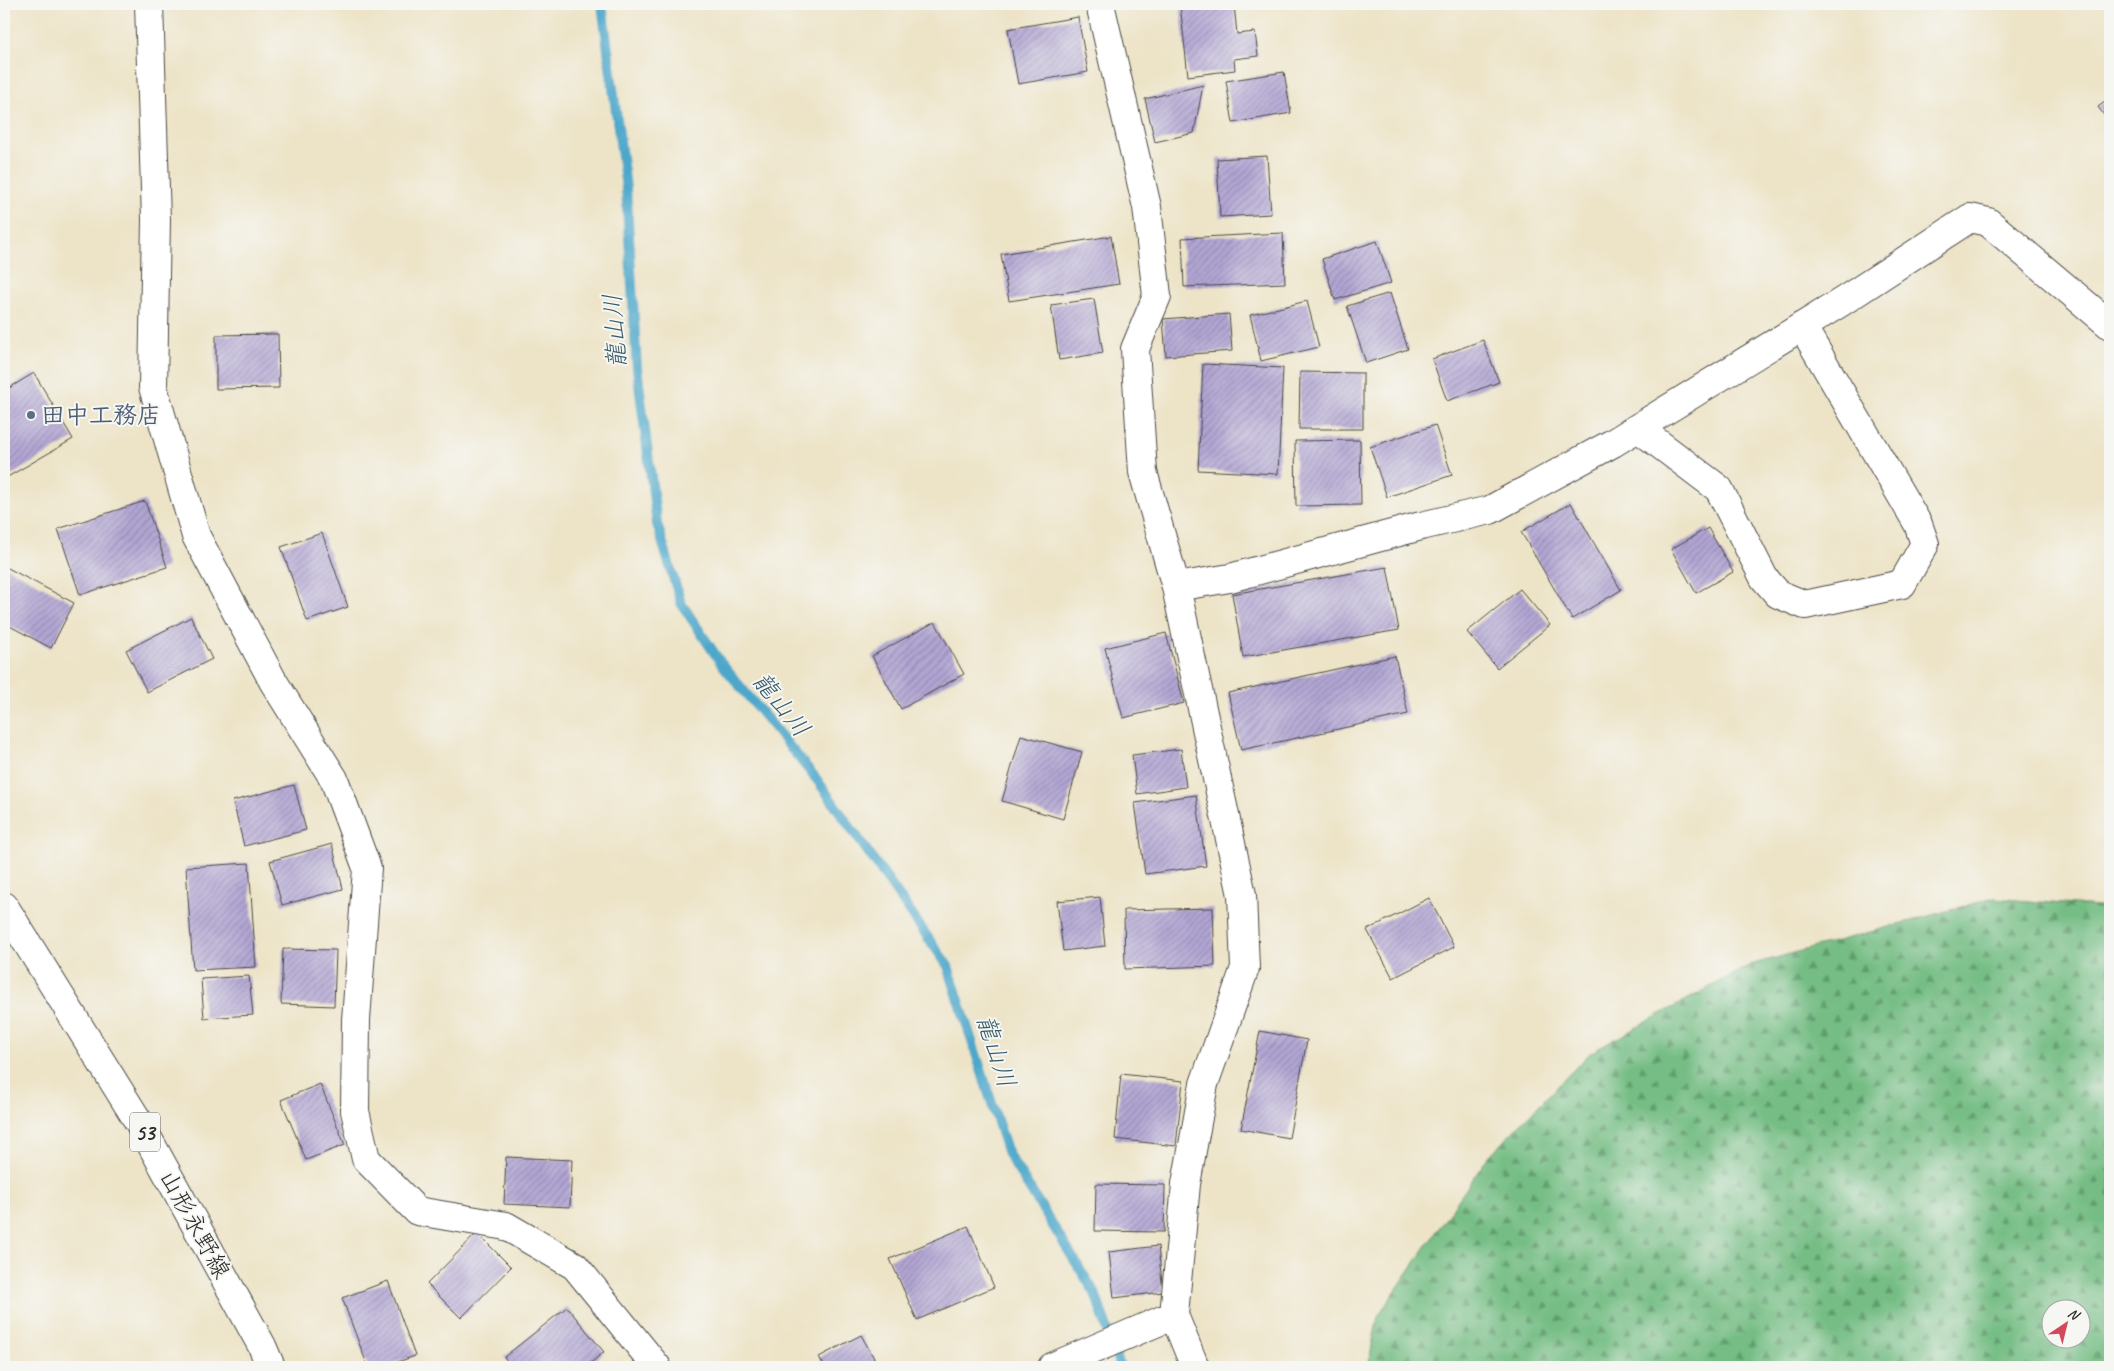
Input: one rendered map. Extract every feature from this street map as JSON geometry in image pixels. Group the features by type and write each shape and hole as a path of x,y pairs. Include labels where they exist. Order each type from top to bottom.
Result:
{"main road":[{"path":"149,4 156,220 153,386 196,536 273,681 334,779 367,868 356,1020 355,1074 355,1111 366,1159 418,1211 506,1226 575,1266 657,1367"},
{"path":"1100,4 1147,207 1157,296 1134,349 1143,472 1176,587 1242,895 1245,968 1204,1084 1186,1184 1174,1315 1195,1367"},
{"path":"1176,587 1230,578 1421,526 1490,510 1638,428 1970,218 1988,222 2110,324"},
{"path":"1638,428 1719,489 1764,578 1778,594 1805,605 1902,584 1925,544 1918,524 1802,326"},
{"name":"山形永野線","path":"4,906 140,1124 272,1367"},
{"path":"1052,1367 1174,1315"}],"green space":[{"path":"1994,898 2110,908 2110,1367 1368,1367 1378,1316 1488,1157 1590,1053 1750,965"}],"building":[{"path":"1180,4 1234,4 1237,34 1255,32 1258,56 1234,59 1235,70 1188,76"},
{"path":"1078,17 1088,72 1018,84 1008,29"},
{"path":"1284,72 1291,113 1233,123 1226,81"},
{"path":"1203,85 1194,133 1155,142 1145,99"},
{"path":"2110,98 2110,123 2098,107"},
{"path":"1267,156 1271,214 1220,217 1217,159"},
{"path":"1283,233 1285,283 1184,287 1182,238"},
{"path":"1111,236 1119,284 1009,301 1001,254"},
{"path":"1377,241 1391,283 1335,300 1322,259"},
{"path":"1390,293 1408,349 1366,363 1347,306"},
{"path":"1094,299 1103,353 1059,360 1051,305"},
{"path":"1307,301 1319,347 1261,361 1250,315"},
{"path":"1229,314 1232,351 1166,356 1163,319"},
{"path":"278,334 279,388 216,389 216,335"},
{"path":"1483,340 1499,382 1447,401 1432,359"},
{"path":"1203,364 1283,368 1278,474 1198,470"},
{"path":"1300,372 1363,373 1363,429 1299,429"},
{"name":"田中工務店","path":"34,373 73,439 4,479 4,391"},
{"path":"1435,425 1452,475 1387,497 1370,447"},
{"path":"1360,440 1361,505 1296,506 1295,441"},
{"path":"145,501 167,567 80,595 58,529"},
{"path":"1571,503 1621,590 1572,619 1521,532"},
{"path":"1708,528 1733,572 1696,593 1671,549"},
{"path":"322,533 348,607 307,621 281,547"},
{"path":"4,566 74,603 51,648 4,623"},
{"path":"1387,567 1399,630 1243,657 1232,594"},
{"path":"1520,589 1550,625 1497,668 1467,632"},
{"path":"191,617 212,659 147,692 126,650"},
{"path":"935,622 964,674 901,709 872,656"},
{"path":"1166,633 1184,703 1123,718 1105,648"},
{"path":"1395,656 1408,714 1241,750 1228,693"},
{"path":"1021,735 1082,752 1063,819 1002,801"},
{"path":"1181,749 1186,787 1137,794 1132,755"},
{"path":"294,785 306,830 244,846 233,801"},
{"path":"1196,795 1206,866 1145,874 1135,803"},
{"path":"332,844 343,889 282,905 270,861"},
{"path":"249,863 256,967 193,970 186,867"},
{"path":"1100,897 1105,946 1063,951 1057,901"},
{"path":"1429,898 1454,947 1393,978 1367,930"},
{"path":"1213,908 1215,966 1125,969 1124,910"},
{"path":"283,949 336,950 334,1006 281,1004"},
{"path":"249,976 253,1015 204,1018 201,979"},
{"path":"1260,1031 1307,1040 1289,1138 1241,1129"},
{"path":"1121,1074 1183,1081 1176,1146 1115,1139"},
{"path":"320,1084 345,1145 306,1160 281,1100"},
{"path":"506,1157 572,1160 570,1207 504,1204"},
{"path":"1096,1184 1165,1185 1164,1232 1095,1231"},
{"path":"968,1226 994,1287 917,1320 890,1259"},
{"path":"477,1233 511,1267 461,1318 427,1284"},
{"path":"1158,1246 1163,1292 1114,1298 1109,1252"},
{"path":"388,1281 415,1356 383,1367 368,1367 342,1298"},
{"path":"567,1307 604,1352 586,1367 513,1367 504,1357"},
{"path":"861,1335 879,1367 825,1367 819,1357"}],"waterway":[{"name":"龍山川","path":"602,4 626,188 637,368 657,524 681,603 721,663 818,781 948,966 1008,1154 1095,1293 1120,1367"}],"place":[{"name":"田中工務店","path":"31,415"}]}
